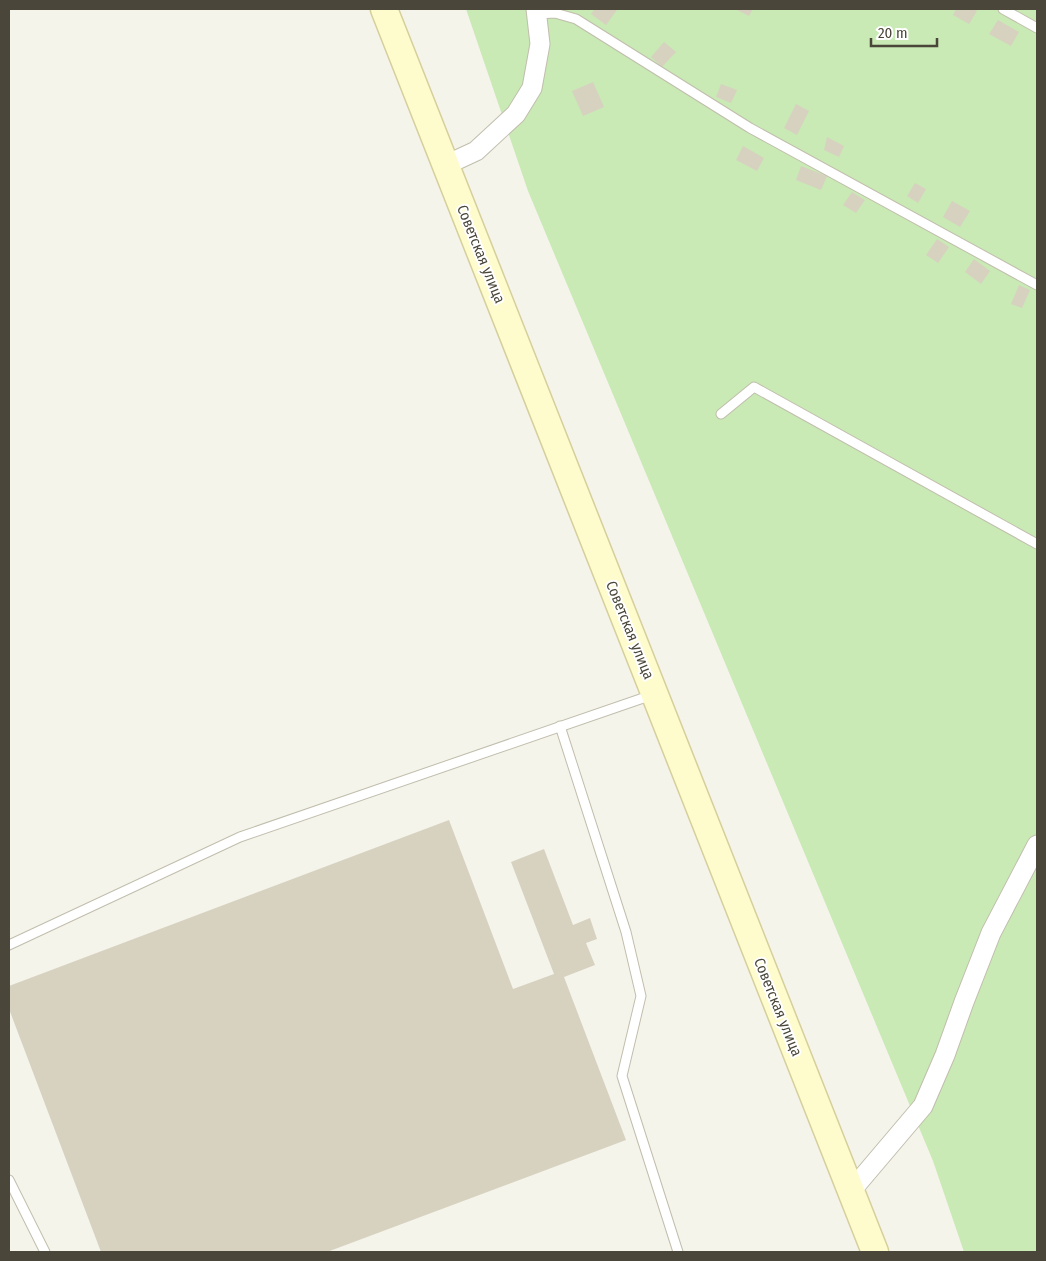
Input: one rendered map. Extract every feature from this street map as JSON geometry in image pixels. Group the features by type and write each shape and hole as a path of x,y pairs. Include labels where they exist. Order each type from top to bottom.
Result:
{"main road":[{"name":"Советская улица","path":"384,9 875,1252"}],"street":[{"path":"446,165 476,151 516,114 532,88 540,44 536,12"},
{"path":"851,1191 923,1106 945,1055 991,934 1037,845"}],"lane":[{"path":"1003,9 1037,28"},
{"path":"536,12 555,13 576,19 750,128 1037,285"},
{"path":"721,414 754,387 1037,544"},
{"path":"9,945 240,837 654,694"},
{"path":"560,726 626,932 641,996 622,1076 678,1252"},
{"path":"9,1180 44,1252"}],"green space":[{"path":"466,9 1037,9 1037,1252 964,1252 933,1161 528,191"}],"building":[{"path":"595,9 617,10 606,25 591,14"},
{"path":"735,9 753,9 749,16"},
{"path":"956,9 973,9 977,11 969,24 953,15"},
{"path":"998,20 1019,32 1011,46 989,34"},
{"path":"664,42 676,52 662,67 651,57"},
{"path":"593,82 604,107 583,116 572,91"},
{"path":"721,84 737,90 731,103 716,97"},
{"path":"796,104 809,111 797,135 784,128"},
{"path":"827,137 844,146 839,157 824,150"},
{"path":"743,146 764,158 757,171 736,160"},
{"path":"801,166 827,176 821,190 796,180"},
{"path":"915,183 926,189 918,203 907,196"},
{"path":"852,192 865,200 856,213 843,205"},
{"path":"952,201 970,211 960,227 943,217"},
{"path":"937,239 949,247 938,263 926,255"},
{"path":"974,259 990,271 981,284 965,272"},
{"path":"1019,285 1030,290 1022,308 1011,304"},
{"path":"449,820 513,989 554,974 511,862 544,849 573,925 590,918 597,939 586,943 595,965 564,977 626,1140 327,1252 101,1252 9,1009 9,986"}]}
